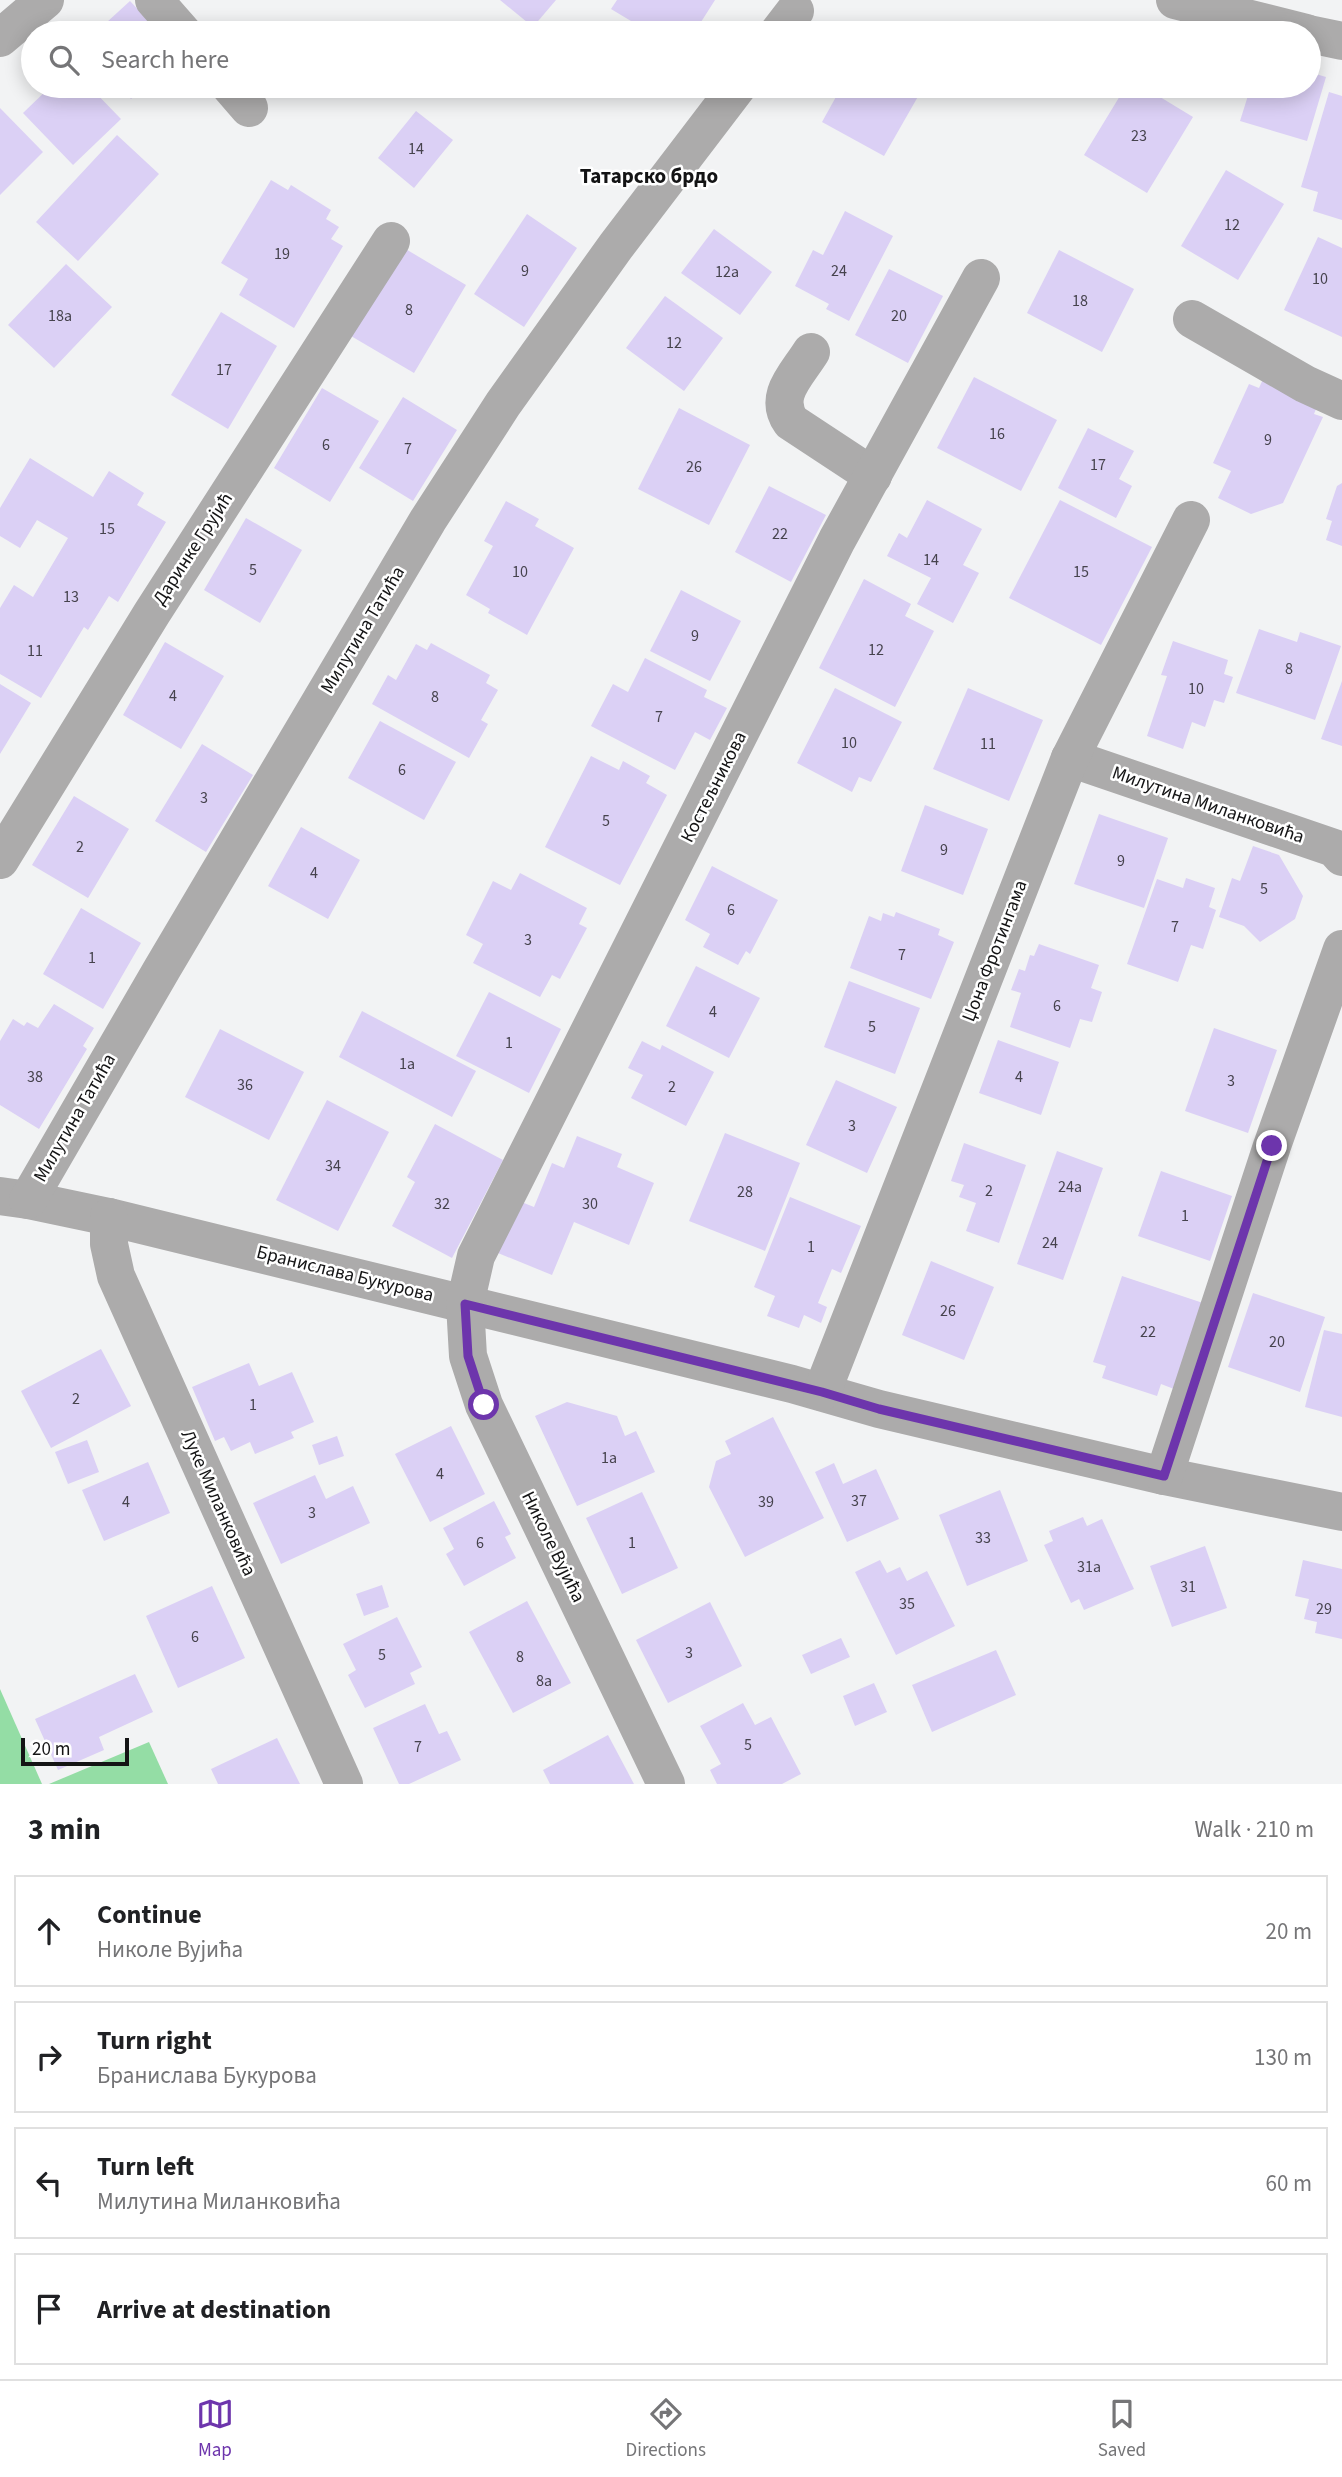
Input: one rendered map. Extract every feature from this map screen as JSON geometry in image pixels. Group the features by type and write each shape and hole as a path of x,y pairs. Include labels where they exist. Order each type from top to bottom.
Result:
{"street":[{"path":"0,38 45,0"},
{"path":"154,0 172,21"},
{"path":"1175,0 1257,21"},
{"path":"1321,37 1342,41"},
{"name":"Милутина Татића","path":"14,1198 162,969 428,520 503,404 616,246 729,98"},
{"name":"Даринке Грујић","path":"0,860 152,613 391,241"},
{"name":"Костељникова","path":"465,1304 476,1256 837,540 981,278"},
{"path":"1192,319 1284,373 1342,401"},
{"path":"811,352 783,398 783,411 791,422 873,476"},
{"name":"Џона Фротингама","path":"822,1392 1070,758 1191,520"},
{"name":"Милутина Миланковића","path":"1070,758 1334,848 1342,857"},
{"path":"1164,1476 1272,1146 1342,949"},
{"name":"Бранислава Букурова","path":"14,1198 109,1217 822,1392 879,1409 1164,1476 1342,1511"},
{"name":"Луке Миланковића","path":"109,1217 109,1244 116,1276 344,1784"},
{"name":"Николе Вујића","path":"465,1304 468,1356 484,1405 666,1784"}],"green space":[{"path":"0,1689 42,1784 0,1784"},
{"path":"149,1742 168,1784 49,1784"}],"building":[{"path":"500,0 556,0 538,21 526,21"},
{"path":"617,0 715,0 702,21 631,21 611,9"},
{"path":"130,1 149,21 108,21"},
{"path":"1321,76 1326,77 1321,94"},
{"path":"1329,92 1342,96 1342,220 1313,211 1318,192 1301,187"},
{"path":"39,98 101,98 121,119 73,165 23,113"},
{"path":"835,98 917,98 884,156 822,122"},
{"path":"1119,98 1162,98 1193,117 1147,193 1084,155"},
{"path":"1247,98 1320,98 1307,141 1240,121"},
{"path":"0,108 43,152 0,195"},
{"path":"416,111 453,140 414,188 378,158"},
{"path":"117,135 159,174 78,261 36,222"},
{"path":"1226,170 1284,204 1238,280 1181,246"},
{"path":"271,180 288,190 291,185 331,210 326,219 339,227 331,239 343,246 294,328 239,295 248,279 221,263"},
{"path":"845,211 893,236 849,321 826,309 829,304 795,286 813,250 823,255"},
{"path":"527,214 577,248 524,327 474,294"},
{"path":"714,229 772,272 740,315 681,273"},
{"path":"1318,237 1342,248 1342,337 1284,310"},
{"path":"404,248 466,285 414,373 351,336"},
{"path":"1059,250 1134,289 1102,352 1027,313"},
{"path":"66,264 112,307 54,368 8,325"},
{"path":"889,269 943,296 908,363 855,335"},
{"path":"665,296 723,338 684,391 626,348"},
{"path":"221,312 277,346 228,429 171,395"},
{"path":"974,377 1057,420 1021,491 937,448"},
{"path":"1263,379 1318,404 1314,414 1323,417 1283,503 1251,514 1218,498 1231,471 1213,463 1249,384 1259,388"},
{"path":"322,388 379,421 330,502 274,468"},
{"path":"403,397 457,430 413,501 359,468"},
{"path":"679,408 750,445 709,525 638,489"},
{"path":"1088,428 1134,451 1119,479 1132,486 1116,518 1058,488"},
{"path":"30,458 93,497 109,471 144,493 137,505 166,522 118,602 109,596 88,630 84,627 41,698 0,674 0,608 14,585 33,597 68,538 37,520 20,548 0,536 0,508"},
{"path":"1342,483 1342,546 1326,540 1332,521 1326,519 1337,486"},
{"path":"769,486 826,515 791,582 735,552"},
{"path":"927,500 982,529 963,565 979,573 953,623 917,604 931,578 887,556 899,533 907,538"},
{"path":"1060,500 1152,547 1101,645 1009,598"},
{"path":"506,501 539,519 535,526 574,548 527,635 488,613 490,609 466,595 493,546 484,541"},
{"path":"246,518 302,550 260,623 204,590"},
{"path":"864,579 911,604 905,616 934,631 895,707 819,668"},
{"path":"681,590 741,621 710,681 650,651"},
{"path":"1259,629 1297,642 1300,632 1341,646 1315,720 1236,693"},
{"path":"1173,641 1228,660 1224,674 1233,677 1224,703 1214,700 1205,727 1192,722 1183,749 1147,736 1167,676 1161,675"},
{"path":"165,642 224,676 181,749 123,715"},
{"path":"431,643 490,675 486,683 498,690 481,720 488,724 469,758 372,704 388,675 396,680 416,644 427,650"},
{"path":"645,658 707,690 704,697 727,708 710,740 695,732 675,770 591,726 613,684 628,692"},
{"path":"1342,681 1342,746 1321,739"},
{"path":"0,684 31,703 0,754"},
{"path":"835,688 902,722 871,782 859,777 852,792 797,763"},
{"path":"968,688 1043,720 1009,801 933,769"},
{"path":"380,721 456,762 424,820 348,778"},
{"path":"202,744 253,775 206,852 155,821"},
{"path":"591,756 619,770 623,761 650,776 646,783 667,795 620,885 545,847"},
{"path":"74,796 129,829 88,898 32,865"},
{"path":"925,805 988,829 963,895 901,871"},
{"path":"1099,814 1168,838 1144,908 1074,884"},
{"path":"301,827 360,860 328,919 268,886"},
{"path":"1253,846 1279,855 1303,896 1295,919 1260,942 1244,926 1219,917 1232,878 1240,881"},
{"path":"712,866 778,900 750,954 746,951 738,965 703,947 710,934 685,920"},
{"path":"520,873 587,908 579,924 587,928 560,979 552,975 540,997 473,963 483,944 466,935 493,881 511,890"},
{"path":"1186,878 1215,888 1209,907 1216,910 1203,949 1191,945 1178,982 1127,964 1157,879 1183,888"},
{"path":"81,908 141,943 103,1009 43,974"},
{"path":"896,912 940,929 938,935 954,942 931,999 850,968 869,916 881,921 883,913 894,917"},
{"path":"1039,944 1099,965 1091,988 1102,992 1092,1022 1080,1019 1070,1048 1010,1027 1021,993 1011,990 1019,969 1025,971 1030,955 1034,956"},
{"path":"696,966 760,998 729,1058 666,1026"},
{"path":"849,981 920,1008 895,1074 824,1047"},
{"path":"489,992 561,1029 529,1093 456,1056"},
{"path":"54,1004 94,1028 83,1046 87,1049 39,1129 0,1105 0,1041 13,1019 24,1026 27,1022 38,1028"},
{"path":"362,1011 476,1071 452,1117 339,1057"},
{"path":"1214,1028 1277,1050 1248,1133 1185,1111"},
{"path":"220,1029 304,1072 269,1140 185,1097"},
{"path":"998,1040 1059,1062 1041,1115 979,1093"},
{"path":"642,1041 660,1050 662,1045 714,1072 686,1126 631,1098 643,1075 628,1068"},
{"path":"836,1080 897,1107 867,1173 806,1145"},
{"path":"327,1100 389,1132 338,1231 276,1200"},
{"path":"435,1124 503,1160 452,1258 392,1226 415,1182 407,1177"},
{"path":"725,1133 800,1163 765,1251 689,1221"},
{"path":"577,1136 622,1154 617,1167 654,1183 629,1245 574,1222 552,1275 498,1253 519,1201 534,1207 552,1163 564,1168"},
{"path":"964,1143 1026,1165 999,1243 966,1231 976,1203 959,1197 964,1185 951,1181"},
{"path":"1057,1151 1103,1168 1063,1280 1017,1264"},
{"path":"1161,1171 1232,1196 1210,1261 1138,1236"},
{"path":"790,1197 861,1226 841,1273 832,1269 818,1303 827,1307 821,1323 804,1315 799,1328 767,1316 775,1296 754,1287"},
{"path":"931,1261 994,1287 964,1360 902,1335"},
{"path":"1122,1276 1203,1303 1174,1389 1161,1384 1157,1396 1102,1378 1106,1366 1093,1362"},
{"path":"1253,1293 1325,1317 1300,1392 1228,1367"},
{"path":"1324,1330 1342,1334 1342,1417 1305,1407"},
{"path":"101,1349 131,1406 51,1448 21,1391"},
{"path":"249,1363 259,1386 292,1372 314,1422 291,1432 294,1438 255,1454 250,1442 231,1451 224,1437 215,1441 192,1387"},
{"path":"567,1402 617,1416 625,1436 636,1431 655,1472 577,1506 535,1416"},
{"path":"773,1417 824,1518 745,1557 709,1487 716,1461 731,1454 725,1441"},
{"path":"451,1426 485,1494 430,1522 395,1454"},
{"path":"337,1436 344,1456 319,1465 312,1445"},
{"path":"87,1440 99,1472 68,1484 55,1452"},
{"path":"148,1462 170,1513 104,1541 82,1490"},
{"path":"834,1463 843,1484 876,1469 899,1519 847,1542 815,1472"},
{"path":"315,1475 326,1499 353,1486 370,1523 281,1564 253,1503"},
{"path":"1000,1490 1028,1561 967,1586 939,1515"},
{"path":"642,1492 678,1568 622,1594 586,1518"},
{"path":"494,1501 511,1534 505,1537 516,1558 464,1586 446,1554 454,1549 443,1528"},
{"path":"1083,1517 1087,1526 1102,1519 1134,1589 1084,1610 1079,1599 1071,1603 1044,1545 1053,1541 1049,1531"},
{"path":"1205,1546 1227,1608 1172,1627 1150,1566"},
{"path":"880,1560 887,1573 900,1567 907,1581 927,1571 955,1626 896,1655 855,1572"},
{"path":"1303,1560 1342,1569 1342,1639 1315,1633 1317,1622 1304,1619 1309,1599 1295,1596"},
{"path":"382,1585 389,1607 364,1616 356,1594"},
{"path":"212,1586 245,1658 178,1688 146,1616"},
{"path":"527,1601 571,1683 513,1713 469,1632"},
{"path":"710,1602 742,1666 668,1703 636,1640"},
{"path":"397,1617 422,1667 410,1673 415,1684 365,1708 348,1675 356,1670 343,1644"},
{"path":"841,1638 850,1657 811,1674 802,1655"},
{"path":"996,1650 1016,1695 932,1732 912,1685"},
{"path":"135,1674 153,1712 99,1737 104,1750 58,1770 35,1719"},
{"path":"874,1683 887,1712 855,1726 843,1696"},
{"path":"743,1703 755,1725 771,1717 801,1774 782,1784 717,1784 710,1770 721,1764 700,1726"},
{"path":"425,1704 439,1734 447,1731 461,1760 409,1784 399,1784 373,1728"},
{"path":"608,1735 634,1784 550,1784 543,1770"},
{"path":"277,1738 300,1784 218,1784 211,1769"}],"district":[{"name":"Татарско брдо","path":"649,176"}],"route":[{"path":"484,1405 468,1356 465,1304 822,1392 879,1409 1164,1476 1272,1146"}]}
